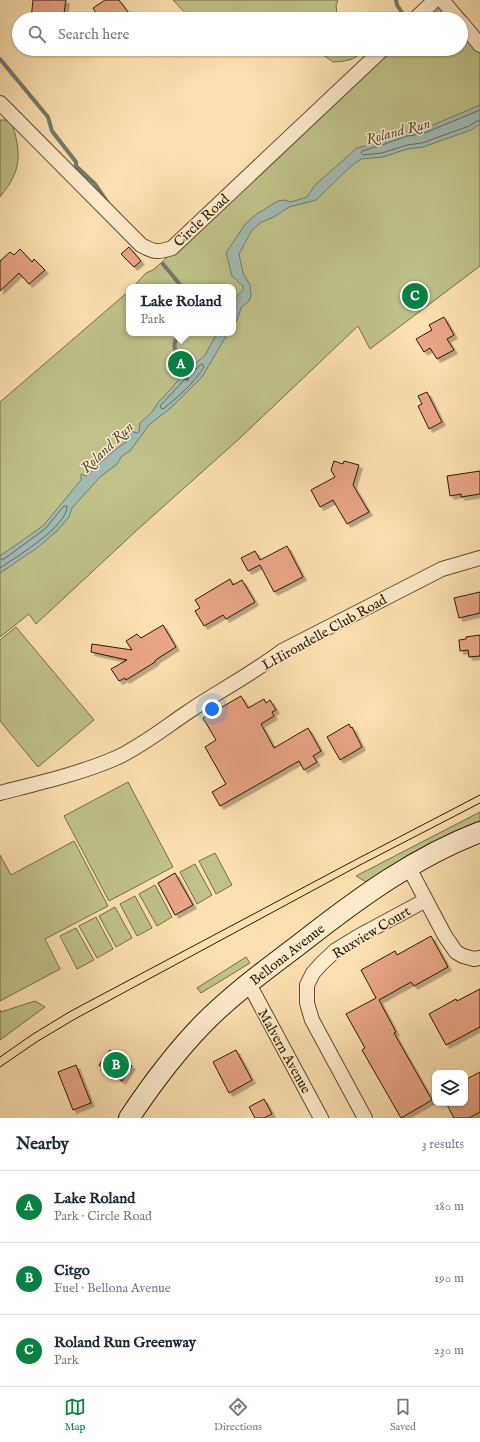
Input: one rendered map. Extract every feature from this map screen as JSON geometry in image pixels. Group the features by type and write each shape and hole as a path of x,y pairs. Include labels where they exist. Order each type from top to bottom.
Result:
{"main road":[{"name":"Bellona Avenue","path":"129,1118 157,1077 183,1046 225,1004 248,984 359,899 408,866 480,832"}],"street":[{"path":"422,12 435,0"},
{"path":"442,0 452,12"},
{"path":"468,30 480,44"},
{"name":"Circle Road","path":"0,103 140,244 151,251 160,252 172,248 376,56"},
{"name":"LHirondelle Club Road","path":"0,793 43,782 116,758 138,746 188,712 268,662 282,651 442,569 480,558"},
{"name":"Ruxview Court","path":"408,866 445,936 456,952 474,959 480,958"},
{"name":"Ruxview Court","path":"364,1118 312,1020 307,1003 307,986 313,972 336,950 426,900"},
{"name":"Malvern Avenue","path":"248,984 321,1118"}],"green space":[{"path":"173,0 338,0 336,5 337,12 184,12"},
{"path":"441,7 445,12 436,12"},
{"path":"468,39 480,52 480,266 370,349 358,326 239,439 136,531 36,624 29,614 0,637 0,402 126,294 126,336 236,336 236,284 136,284 146,273 153,270 162,262 283,149 386,56 468,56"},
{"path":"325,56 357,56 346,61 333,62"},
{"path":"0,120 10,120 18,147 18,162 13,178 0,197"},
{"path":"16,627 94,720 38,767 0,721 0,640"},
{"path":"128,782 173,867 109,901 64,816"},
{"path":"480,812 480,824 368,883 356,876"},
{"path":"74,841 108,906 45,939 60,969 0,1001 0,855 11,875"},
{"path":"215,853 232,885 216,894 199,861"},
{"path":"195,864 212,895 197,904 180,872"},
{"path":"155,885 172,917 157,926 139,894"},
{"path":"135,896 152,928 137,936 120,904"},
{"path":"115,907 132,938 116,947 99,916"},
{"path":"96,917 113,949 97,958 79,926"},
{"path":"76,928 94,960 77,969 60,936"},
{"path":"246,957 250,963 201,993 197,988"},
{"path":"35,1001 45,1007 0,1040 0,1010 1,1012"}],"water":[{"name":"Roland Run","path":"480,105 480,124 471,130 423,147 407,149 383,157 361,159 351,166 316,200 289,207 274,217 262,222 252,230 239,254 243,273 250,285 251,296 249,301 241,308 236,322 236,297 243,290 243,286 232,276 226,253 246,223 278,201 284,200 291,202 307,197 315,185 357,148 381,142 406,132 421,130"},
{"name":"Roland Run","path":"215,336 226,336 202,377 173,406 149,425 130,451 122,456 117,464 100,477 72,508 69,517 57,531 37,548 0,573 0,556 43,526 81,480 81,474 86,476 111,453 126,442 126,435 131,431 137,433 139,432 140,423 153,411 157,404 184,374 205,355"}],"building":[{"path":"33,0 66,0 64,12 32,12"},
{"path":"105,0 119,0 128,12 96,12 93,8"},
{"path":"129,247 141,261 134,267 121,254"},
{"path":"20,249 32,262 34,259 45,270 29,284 19,273 0,291 0,261 10,252 14,255"},
{"path":"444,317 454,335 447,339 454,350 437,359 430,348 424,352 416,339 432,330 429,325"},
{"path":"427,392 442,422 429,429 418,406 422,404 418,396"},
{"path":"334,461 343,464 344,461 359,465 353,485 369,512 347,524 333,500 320,507 311,490 335,477 331,470"},
{"path":"480,471 480,494 461,497 461,494 450,496 447,476"},
{"path":"287,546 303,577 274,592 260,565 248,571 241,558 255,551 260,560"},
{"path":"230,579 233,585 242,580 255,602 226,619 223,615 204,626 195,611 200,608 195,600"},
{"path":"480,592 480,613 459,618 454,598"},
{"path":"163,625 176,647 126,680 125,678 119,681 111,669 127,660 91,652 92,644 132,650 126,641 137,634 141,638"},
{"path":"480,635 480,656 469,657 468,650 460,651 459,640 466,639 466,637"},
{"path":"241,696 248,708 264,699 266,703 270,700 276,710 272,712 274,716 261,724 274,748 308,728 321,751 313,756 317,762 304,770 299,761 220,806 212,792 226,784 205,747 216,740 203,718"},
{"path":"349,724 362,747 340,760 327,737"},
{"path":"175,873 193,905 175,915 158,883"},
{"path":"431,936 448,967 414,986 411,982 379,1000 396,1032 394,1033 432,1100 401,1118 362,1050 365,1048 346,1014 376,998 361,970 395,951 397,955"},
{"path":"480,989 480,1027 446,1045 429,1014 456,999 457,1001"},
{"path":"110,1050 132,1066 122,1081 99,1065"},
{"path":"236,1050 252,1080 229,1093 213,1062"},
{"path":"76,1065 91,1103 73,1110 58,1072"},
{"path":"480,1072 480,1112 469,1118 454,1118 448,1106 468,1106 468,1078"},
{"path":"264,1099 272,1114 264,1118 255,1118 249,1107"}],"waterway":[{"path":"396,0 397,5 402,12"},
{"path":"0,59 48,117 52,131 76,162 76,166 95,184 108,203"},
{"path":"163,264 180,284"},
{"path":"177,336 175,344 176,356 187,379"}],"tram line":[{"path":"0,1057 33,1034 71,1011 480,795"},
{"path":"0,1067 38,1041 75,1019 360,865 480,803"}],"place":[{"name":"Roland Run Greenway","path":"415,296"},
{"name":"Lake Roland","path":"181,364"},
{"name":"Citgo","path":"116,1065"}]}
